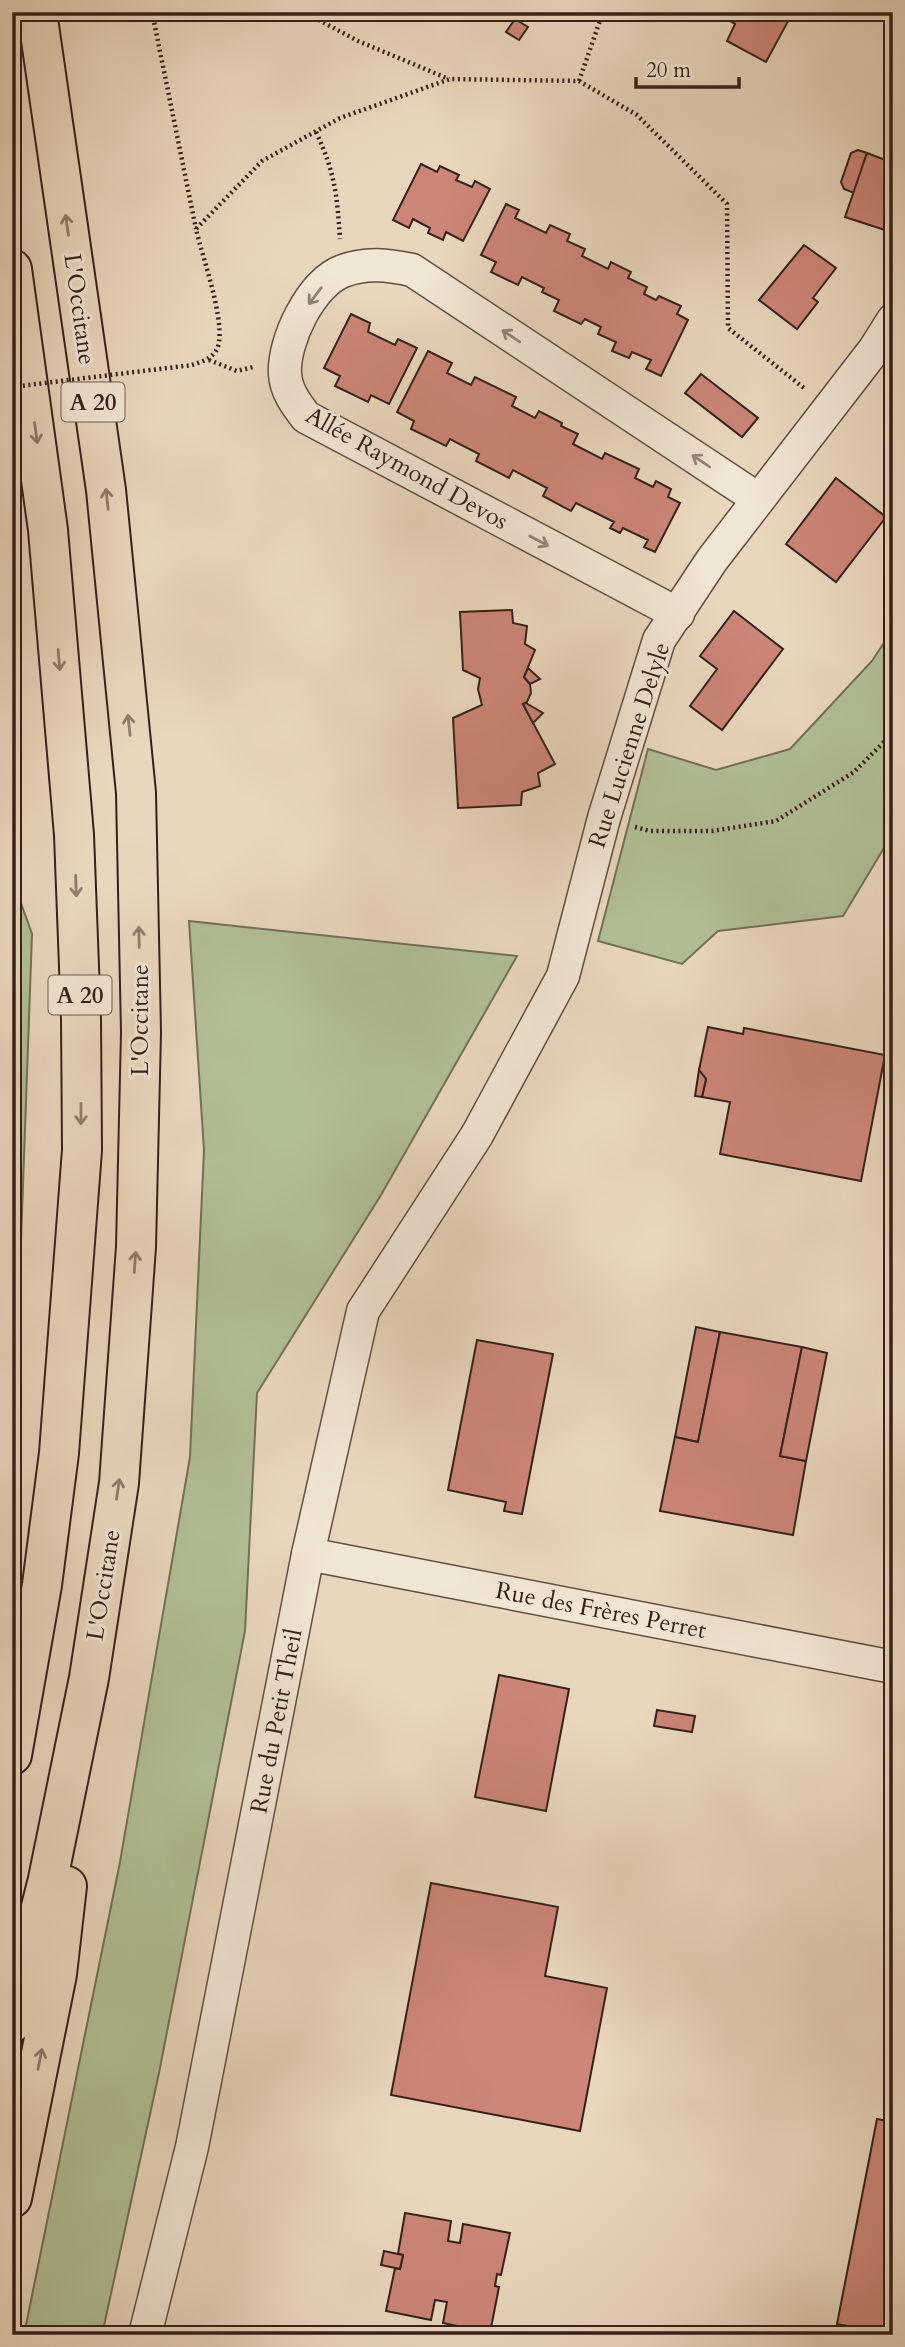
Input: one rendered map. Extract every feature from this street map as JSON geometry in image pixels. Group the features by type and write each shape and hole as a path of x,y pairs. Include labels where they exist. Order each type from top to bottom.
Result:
{"highway":[{"name":"L'Occitane","path":"12,2023 48,1879 89,1678 119,1483 136,1247 141,1032 136,793 106,490 37,12"},
{"name":"A 20","path":"12,269 48,530 74,835 81,1019 82,1150 59,1454 42,1584 15,1740"},
{"path":"12,2198 57,1973 89,1678"}],"street":[{"name":"Allée Raymond Devos","path":"678,614 306,417 292,398 285,374 290,333 317,290 341,271 378,263 412,270 758,499"},
{"name":"Rue Lucienne Delyle","path":"477,1135 563,976 604,818 659,640 712,560 874,350 893,320"},
{"name":"Rue du Petit Theil","path":"145,2335 192,2147 308,1554 363,1311 477,1135"},
{"name":"Rue des Frères Perret","path":"308,1554 893,1667"}],"path":[{"path":"152,12 196,229 218,316 219,344 209,360"},
{"path":"304,12 358,41 450,79"},
{"path":"579,81 603,12"},
{"path":"196,229 262,161 340,118 450,79 579,81 637,115 727,204 728,328 809,391"},
{"path":"316,132 331,164 338,198 341,271"},
{"path":"12,387 192,365 209,360 237,370 250,366 285,374"},
{"path":"604,818 650,831 712,831 776,821 854,772 893,733"}],"green space":[{"path":"893,629 893,833 843,916 718,931 682,964 598,941 648,749 716,770 790,749 872,661"},
{"path":"12,878 32,934 19,1297 19,1387 12,1440"},
{"path":"189,921 517,956 381,1195 257,1393 245,1631 159,2073 102,2335 24,2335 120,1862 190,1457 204,1150"}],"building":[{"path":"723,12 793,12 766,62 727,41 735,24 721,16"},
{"path":"515,19 528,27 519,40 506,32"},
{"path":"858,150 867,153 854,193 844,189 841,182 851,153"},
{"path":"867,153 893,163 893,218 888,231 845,217"},
{"path":"421,164 437,172 440,166 459,175 456,180 472,187 475,181 490,189 463,241 446,232 443,240 428,233 430,228 413,219 409,228 393,220"},
{"path":"506,204 519,210 515,218 546,233 550,225 570,234 567,241 585,249 582,256 608,269 611,262 631,272 628,278 647,287 644,294 656,300 659,296 681,306 677,314 688,320 661,376 646,369 651,360 632,352 629,358 612,351 616,342 598,334 601,327 585,319 581,324 554,311 559,300 542,292 544,288 522,277 518,285 491,272 496,262 481,255"},
{"path":"804,245 836,268 813,298 818,302 797,329 759,300"},
{"path":"351,314 370,323 368,332 395,345 398,339 417,348 389,404 371,395 368,402 335,386 340,376 324,368"},
{"path":"428,351 452,363 447,373 471,385 475,377 516,397 512,406 535,418 539,411 578,434 573,444 602,459 605,453 639,469 635,478 653,487 656,481 671,489 668,497 680,503 655,552 644,547 648,540 623,528 620,533 610,528 614,522 576,503 571,511 543,496 547,488 513,470 509,478 476,461 479,454 450,439 446,446 411,429 414,421 397,412"},
{"path":"701,374 758,418 742,437 685,393"},
{"path":"836,478 886,517 836,582 786,544"},
{"path":"512,610 513,623 527,626 525,644 535,650 524,677 530,684 531,693 523,704 555,764 538,773 540,786 522,792 521,805 458,808 453,718 482,705 478,689 480,678 463,670 460,612"},
{"path":"734,611 783,649 722,730 690,706 717,669 700,656"},
{"path":"528,668 540,679 530,684 524,677"},
{"path":"526,703 543,713 533,723 523,704"},
{"path":"708,1027 743,1034 744,1028 885,1055 861,1181 720,1154 730,1102 702,1097 706,1079 699,1070"},
{"path":"699,1070 706,1079 702,1097 695,1096"},
{"path":"696,1327 720,1332 698,1442 675,1437"},
{"path":"720,1332 802,1347 780,1456 806,1461 793,1535 660,1511 675,1437 698,1442"},
{"path":"477,1340 553,1354 522,1514 504,1511 506,1502 448,1490"},
{"path":"802,1347 827,1353 806,1461 780,1456"},
{"path":"499,1675 569,1689 546,1811 475,1797"},
{"path":"657,1710 695,1716 692,1732 654,1726"},
{"path":"431,1883 558,1907 545,1976 607,1988 580,2131 391,2095"},
{"path":"877,2119 893,2122 893,2334 837,2324"},
{"path":"405,2213 451,2221 448,2241 460,2243 463,2224 510,2233 501,2275 497,2274 495,2286 499,2287 490,2333 443,2323 447,2302 435,2300 431,2320 386,2311 395,2268 400,2269 403,2255 398,2254"},
{"path":"384,2251 403,2255 400,2269 381,2265"}]}
